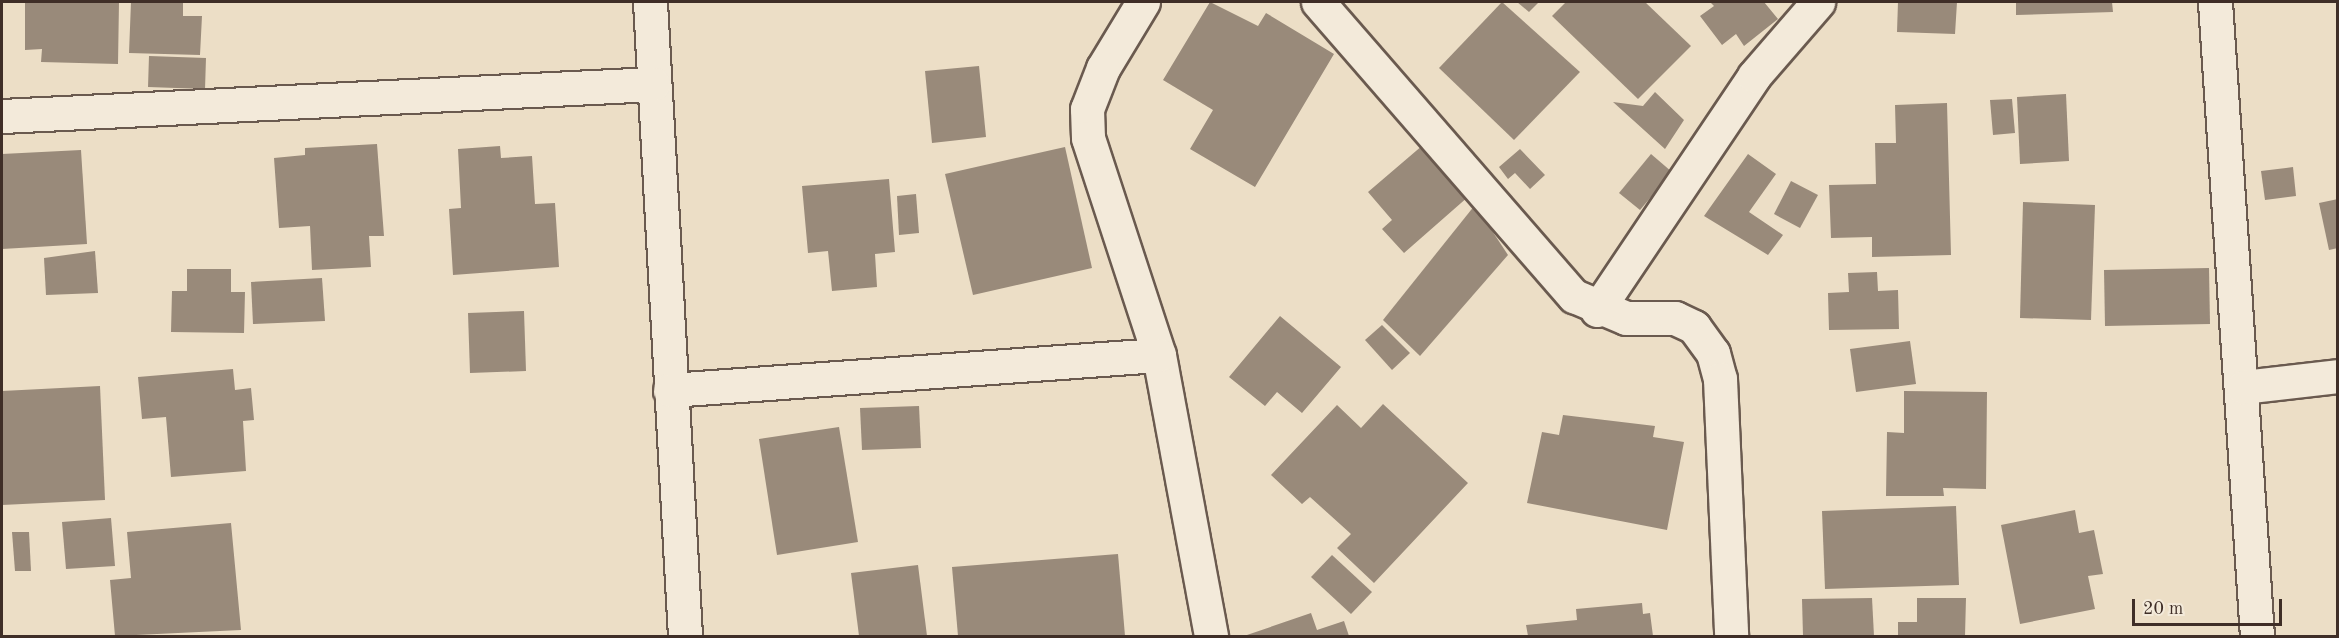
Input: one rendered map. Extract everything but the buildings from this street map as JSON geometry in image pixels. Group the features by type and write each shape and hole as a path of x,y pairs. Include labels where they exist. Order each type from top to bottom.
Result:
{"street":[{"path":"650,2 685,636"},
{"path":"1143,2 1103,68 1087,109 1088,138 1159,355 1211,636"},
{"path":"1318,2 1574,296 1597,310 1626,318 1675,318 1694,327 1713,353 1720,379 1731,636"},
{"path":"1597,310 1754,76 1818,2"},
{"path":"2215,2 2243,387 2257,636"},
{"path":"2,116 653,84"},
{"path":"670,390 1159,355"},
{"path":"2243,387 2337,376"}]}
